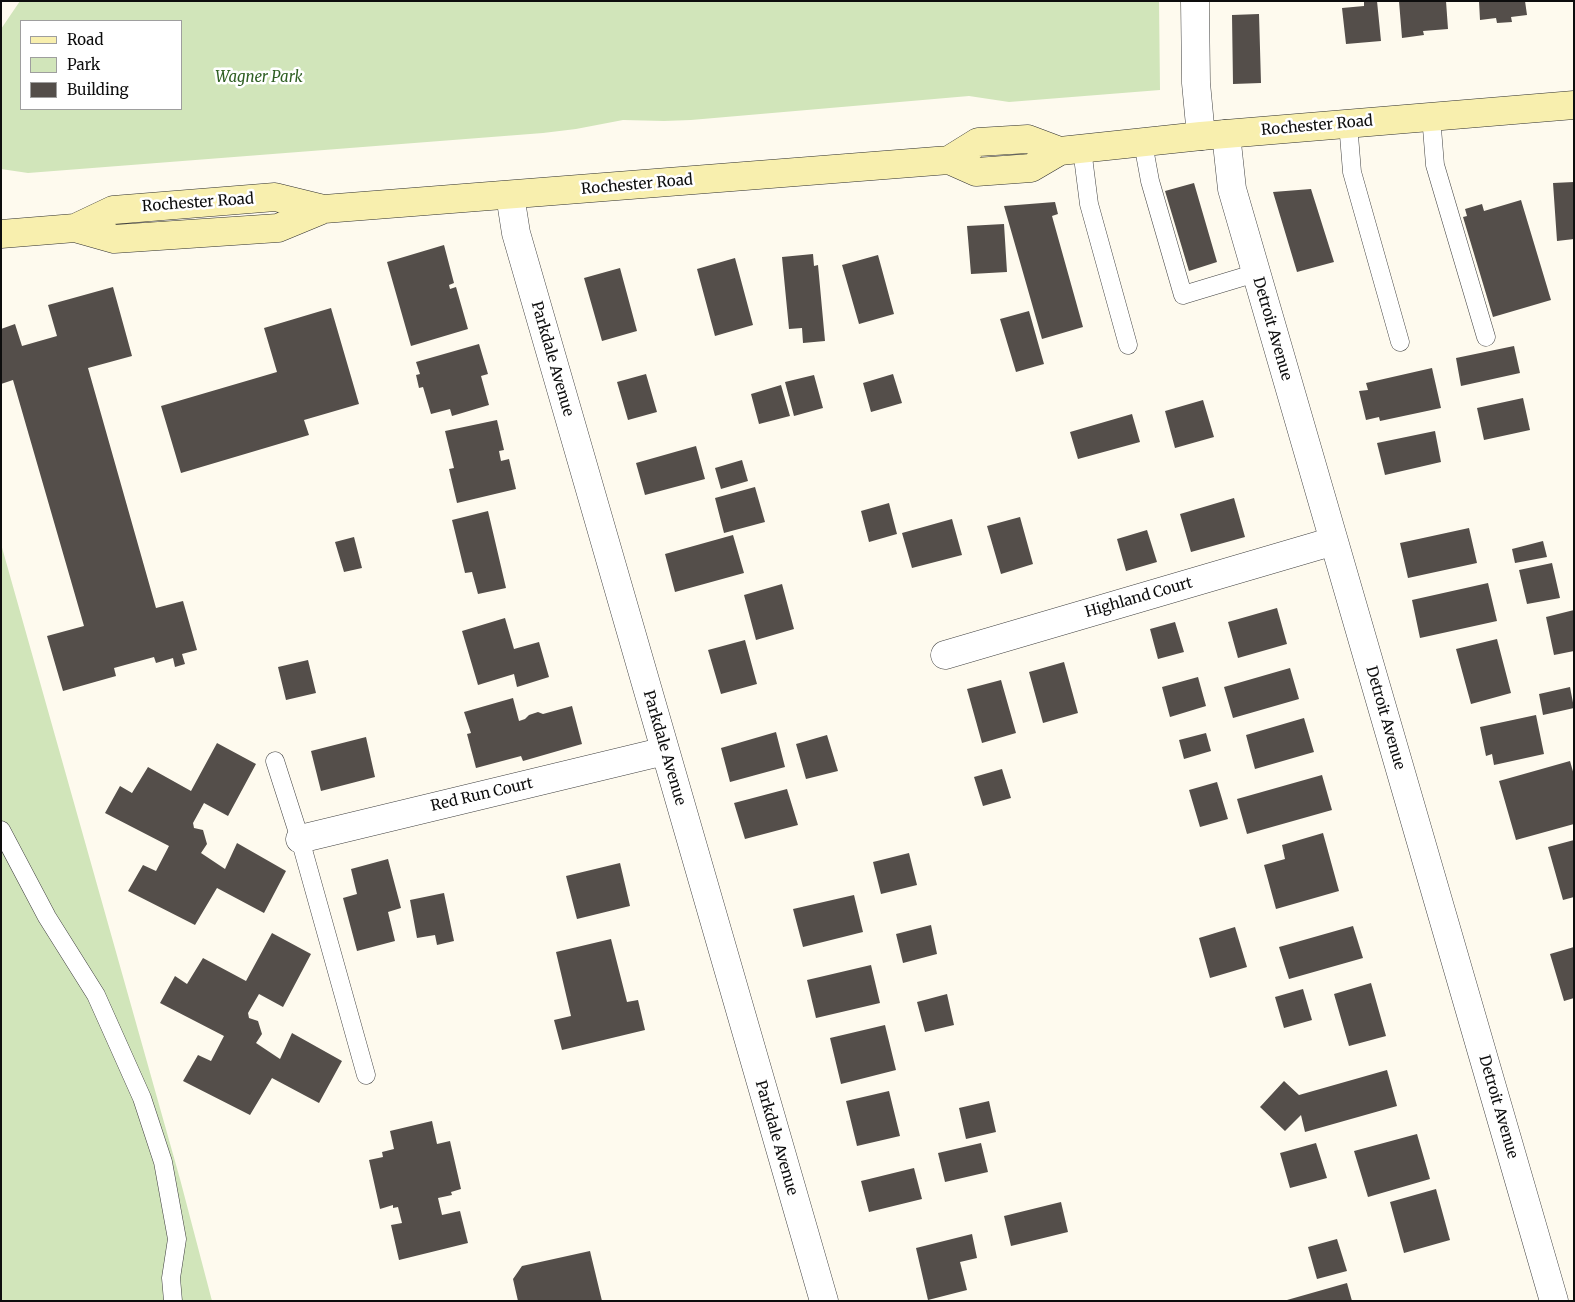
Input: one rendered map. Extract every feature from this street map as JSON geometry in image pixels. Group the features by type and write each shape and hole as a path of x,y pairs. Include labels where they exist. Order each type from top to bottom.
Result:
{"main road":[{"name":"Rochester Road","path":"1,234 75,228 113,210 275,197 324,209 949,160 978,142 1028,138 1071,150 1213,135 1574,105"}],"street":[{"name":"Detroit Avenue","path":"1195,1 1196,83 1232,189 1554,1301"},
{"name":"Parkdale Avenue","path":"510,195 516,233 824,1301"},
{"name":"Highland Court","path":"945,654 1334,541"},
{"name":"Red Run Court","path":"300,839 665,751"}],"lane":[{"path":"1431,116 1436,165 1486,337"},
{"path":"1348,123 1352,172 1400,342"},
{"path":"1143,143 1150,181 1183,295 1256,273"},
{"path":"1071,150 1128,345"},
{"path":"275,761 300,839 366,1075"},
{"path":"1,830 47,917 96,995 142,1098 163,1162 177,1239 171,1278 173,1301"}],"green space":[{"name":"Wagner Park","path":"20,1 1159,1 1160,90 1009,102 969,96 691,120 623,120 543,133 28,173 1,169 1,29"},
{"path":"1,544 180,1179 212,1301 1,1301"}],"building":[{"path":"1364,1 1377,1 1381,41 1346,44 1342,8 1364,6"},
{"path":"1399,1 1446,1 1448,29 1423,31 1424,35 1402,38"},
{"path":"1479,1 1525,1 1527,15 1511,17 1512,22 1497,23 1496,18 1480,20"},
{"path":"1259,14 1261,83 1233,84 1232,15"},
{"path":"1574,182 1574,239 1557,241 1553,183"},
{"path":"1194,183 1217,262 1189,271 1165,191"},
{"path":"1311,189 1334,262 1297,272 1273,192"},
{"path":"1521,200 1551,300 1493,317 1463,217 1467,216 1465,209 1482,204 1484,211"},
{"path":"1055,202 1058,214 1052,216 1083,327 1042,339 1004,206"},
{"path":"1004,224 1007,272 971,274 967,226"},
{"path":"444,245 454,283 449,285 450,289 456,287 468,329 411,346 387,262"},
{"path":"813,254 814,266 818,265 825,341 803,343 802,328 789,329 782,257"},
{"path":"878,255 894,314 859,324 842,265"},
{"path":"735,258 753,325 715,336 697,269"},
{"path":"620,268 637,331 602,341 584,278"},
{"path":"113,287 132,356 88,368 156,608 183,601 197,650 182,654 185,664 175,667 173,658 156,663 154,657 114,668 116,676 63,691 47,636 84,626 13,380 1,384 1,329 15,324 22,346 57,336 48,305"},
{"path":"331,308 359,404 304,420 309,435 181,473 161,406 277,372 264,328"},
{"path":"1029,311 1044,364 1016,372 1000,319"},
{"path":"479,344 488,374 481,376 489,405 452,416 450,409 431,414 423,387 419,388 416,375 420,374 416,362"},
{"path":"1514,346 1520,373 1461,386 1456,358"},
{"path":"1432,368 1441,408 1380,421 1379,417 1366,420 1359,391 1368,390 1366,383"},
{"path":"646,374 657,412 628,420 617,382"},
{"path":"893,374 902,403 871,412 863,383"},
{"path":"814,375 823,408 794,416 785,382"},
{"path":"781,385 790,416 759,424 751,394"},
{"path":"1523,398 1530,430 1484,440 1477,408"},
{"path":"1203,400 1214,437 1175,448 1165,411"},
{"path":"1132,414 1140,442 1078,459 1070,432"},
{"path":"497,420 504,450 499,451 501,461 509,459 516,489 457,503 449,469 454,468 445,431"},
{"path":"1435,431 1441,462 1385,475 1377,443"},
{"path":"696,446 705,479 645,495 636,463"},
{"path":"742,460 748,481 721,489 715,468"},
{"path":"755,487 765,522 724,533 715,498"},
{"path":"1234,498 1245,537 1191,552 1180,514"},
{"path":"889,503 897,534 869,542 861,511"},
{"path":"488,511 506,588 478,594 472,572 465,573 452,520"},
{"path":"1020,517 1033,564 1001,574 987,526"},
{"path":"952,519 962,555 912,568 902,533"},
{"path":"1469,528 1477,563 1408,578 1400,543"},
{"path":"1147,530 1157,562 1126,571 1117,539"},
{"path":"733,535 744,573 675,592 665,554"},
{"path":"354,537 362,568 344,572 335,542"},
{"path":"1543,541 1547,557 1515,563 1512,549"},
{"path":"1552,563 1560,598 1527,604 1519,570"},
{"path":"1488,583 1497,621 1420,638 1412,600"},
{"path":"782,584 794,629 756,640 744,595"},
{"path":"1277,608 1287,644 1238,658 1228,622"},
{"path":"1574,610 1574,651 1554,655 1546,617"},
{"path":"505,618 514,649 539,642 549,677 517,687 514,674 478,685 462,631"},
{"path":"1175,622 1184,652 1158,659 1150,629"},
{"path":"1497,639 1511,693 1471,704 1456,649"},
{"path":"745,640 757,684 721,694 708,650"},
{"path":"308,660 316,693 286,700 278,667"},
{"path":"1064,662 1078,713 1043,723 1029,672"},
{"path":"1290,668 1299,699 1233,718 1224,687"},
{"path":"1198,677 1206,706 1170,717 1162,687"},
{"path":"1001,680 1016,733 982,743 967,689"},
{"path":"1570,687 1574,708 1543,715 1539,694"},
{"path":"513,698 519,721 538,712 543,714 572,706 582,744 523,761 521,756 476,768 467,734 471,733 464,712"},
{"path":"1536,715 1544,754 1494,765 1492,754 1486,756 1480,727"},
{"path":"1304,718 1314,752 1255,769 1246,735"},
{"path":"776,732 785,767 730,782 721,748"},
{"path":"1206,733 1211,751 1184,759 1179,740"},
{"path":"827,735 838,771 806,779 796,744"},
{"path":"366,737 375,777 321,791 311,751"},
{"path":"217,743 256,764 228,816 204,803 193,823 194,828 203,830 207,844 201,853 225,869 237,843 286,871 264,913 217,888 195,925 128,891 143,865 156,871 169,846 105,813 120,786 132,793 148,767 191,791"},
{"path":"1570,761 1574,775 1574,824 1516,840 1499,781"},
{"path":"1002,769 1011,798 983,806 974,777"},
{"path":"1322,775 1332,810 1247,834 1237,799"},
{"path":"1217,782 1228,819 1200,827 1189,790"},
{"path":"787,789 798,825 745,839 734,803"},
{"path":"1323,833 1339,891 1276,909 1264,865 1285,859 1282,845"},
{"path":"1574,840 1574,897 1563,900 1548,847"},
{"path":"909,853 917,885 881,894 873,862"},
{"path":"388,859 401,908 388,912 395,941 357,951 343,898 357,894 351,869"},
{"path":"620,863 630,906 577,919 566,876"},
{"path":"444,893 454,941 437,945 435,935 417,938 410,900"},
{"path":"854,895 863,932 803,947 793,909"},
{"path":"931,925 937,954 903,963 896,934"},
{"path":"1353,926 1363,958 1289,979 1279,947"},
{"path":"1235,927 1247,967 1210,978 1199,938"},
{"path":"272,933 311,954 283,1007 259,994 248,1013 249,1018 258,1021 262,1034 256,1043 280,1059 292,1033 342,1061 319,1103 272,1078 250,1115 183,1081 198,1055 211,1061 224,1036 160,1003 175,976 187,984 203,958 246,981"},
{"path":"611,939 627,1002 638,1000 645,1030 562,1050 554,1020 571,1016 556,952"},
{"path":"1574,947 1574,998 1564,1001 1550,954"},
{"path":"871,965 880,1003 816,1018 807,980"},
{"path":"1371,983 1386,1036 1349,1046 1334,994"},
{"path":"1303,989 1312,1020 1284,1028 1275,997"},
{"path":"947,994 954,1025 925,1032 917,1002"},
{"path":"885,1025 896,1070 841,1084 830,1038"},
{"path":"1387,1070 1397,1106 1305,1132 1301,1115 1285,1131 1260,1107 1284,1081 1299,1095"},
{"path":"889,1091 900,1136 857,1146 846,1101"},
{"path":"989,1101 996,1132 966,1139 959,1108"},
{"path":"432,1121 437,1144 450,1141 461,1189 451,1192 452,1195 438,1198 442,1215 460,1211 468,1243 399,1260 391,1225 402,1223 398,1207 393,1208 393,1205 380,1209 369,1160 383,1157 382,1152 394,1149 390,1131"},
{"path":"1417,1134 1430,1179 1368,1197 1354,1151"},
{"path":"981,1143 988,1172 945,1182 938,1153"},
{"path":"1316,1143 1327,1178 1290,1188 1280,1153"},
{"path":"914,1168 922,1199 869,1212 861,1181"},
{"path":"1436,1189 1450,1240 1404,1253 1390,1202"},
{"path":"1061,1202 1068,1232 1011,1246 1004,1216"},
{"path":"972,1234 977,1258 960,1262 967,1290 928,1300 916,1248"},
{"path":"1337,1239 1347,1271 1317,1279 1308,1247"},
{"path":"590,1251 602,1301 518,1301 513,1279 522,1266"},
{"path":"1347,1283 1352,1301 1287,1301 1287,1300"}]}
